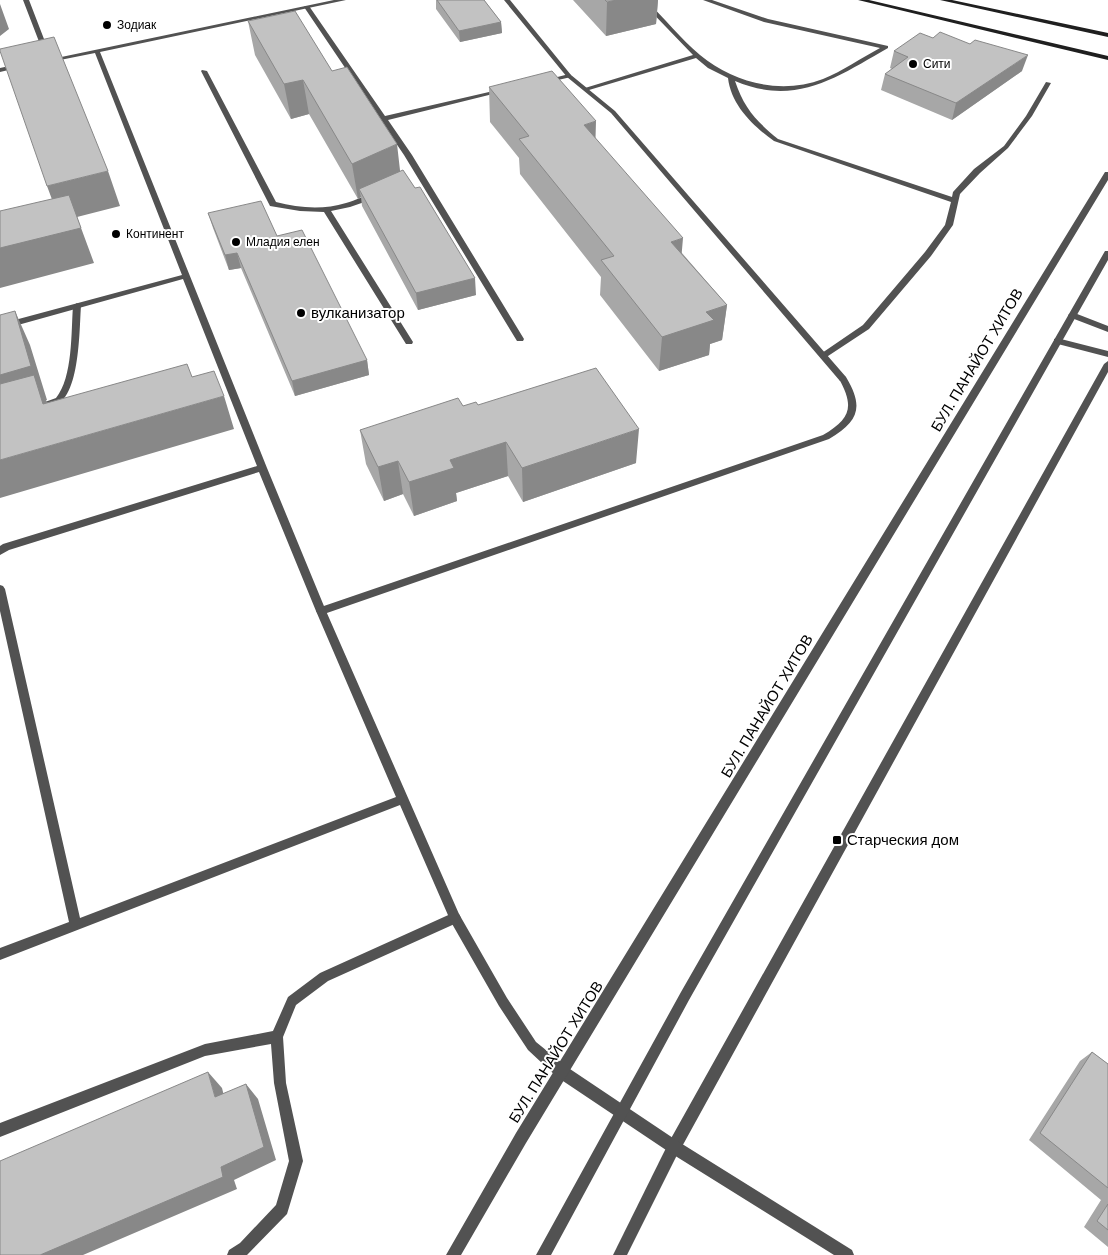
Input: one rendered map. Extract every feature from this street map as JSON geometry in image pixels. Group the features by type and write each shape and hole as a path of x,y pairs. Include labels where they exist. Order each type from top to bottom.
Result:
{"main road":[{"path":"861,0 1108,58"},
{"path":"943,0 1108,35"}],"street":[{"path":"26,0 49,60"},
{"path":"39,62 343,0"},
{"path":"321,610 826,437 840,429 851,418 854,405 852,392 844,379 613,112 569,76 508,0"},
{"path":"643,0 697,56 718,73 731,79 766,87 789,88 811,85 826,80 886,47 766,21 706,0"},
{"path":"307,7 420,174 520,338"},
{"path":"97,51 262,468 321,610 455,918 503,1002 532,1046 562,1072 674,1147 847,1255"},
{"path":"587,89 697,56"},
{"path":"0,70 29,64"},
{"path":"204,71 273,204 300,211 327,212 380,193"},
{"path":"541,82 569,76"},
{"path":"731,79 739,104 754,124 776,140 955,201"},
{"path":"825,356 866,328 922,261 949,225 956,194 977,171 1006,147 1048,83"},
{"path":"383,119 513,89"},
{"path":"412,178 420,174"},
{"name":"БУЛ. ПАНАЙОТ ХИТОВ","path":"454,1255 520,1138 1108,174"},
{"path":"327,212 409,342"},
{"path":"544,1255 620,1112 1108,253"},
{"path":"0,327 187,276"},
{"path":"42,406 59,401 69,381 77,306"},
{"path":"1072,315 1108,329"},
{"path":"1057,341 1108,354"},
{"path":"620,1255 674,1147 1108,364"},
{"path":"0,551 6,547 262,468"},
{"path":"0,590 76,926"},
{"path":"0,954 403,799"},
{"path":"234,1255 245,1248 282,1209 296,1161 280,1083 277,1037 292,1001 324,977 455,918"},
{"path":"0,1130 205,1050 277,1037"}],"building":[{"path":"437,0 484,0 501,22 459,31"},
{"path":"295,11 332,71 347,67 397,144 352,164 303,80 284,84 248,21"},
{"path":"940,32 970,44 975,40 1028,55 956,103 885,74 908,57 894,51 920,33 933,38"},
{"path":"54,37 108,171 47,186 0,49"},
{"path":"552,71 596,121 584,125 683,238 671,242 727,305 706,312 714,320 662,337 601,260 614,256 519,139 529,136 489,87"},
{"path":"403,170 415,188 420,187 475,278 416,293 359,189"},
{"path":"69,195 81,228 0,248 0,211"},
{"path":"261,201 277,236 302,230 367,360 292,381 237,253 225,255 208,213"},
{"path":"15,311 31,366 0,375 0,315"},
{"path":"187,364 192,377 214,371 224,396 0,460 0,384 34,375 43,404"},
{"path":"596,368 639,429 522,468 506,442 450,460 454,468 409,482 398,461 378,467 360,430 458,398 463,406 476,402 478,405"},
{"path":"1092,1052 1108,1064 1108,1188 1040,1133"},
{"path":"208,1072 215,1097 246,1084 264,1147 221,1167 223,1177 40,1255 0,1255 0,1161"},
{"path":"1108,1204 1108,1230 1097,1221"}],"place":[{"name":"Зодиак","path":"107,25"},
{"name":"Сити","path":"913,64"},
{"name":"Континент","path":"116,234"},
{"name":"Младия елен","path":"236,242"},
{"name":"вулканизатор","path":"301,313"},
{"name":"Старческия дом","path":"837,840"}]}
